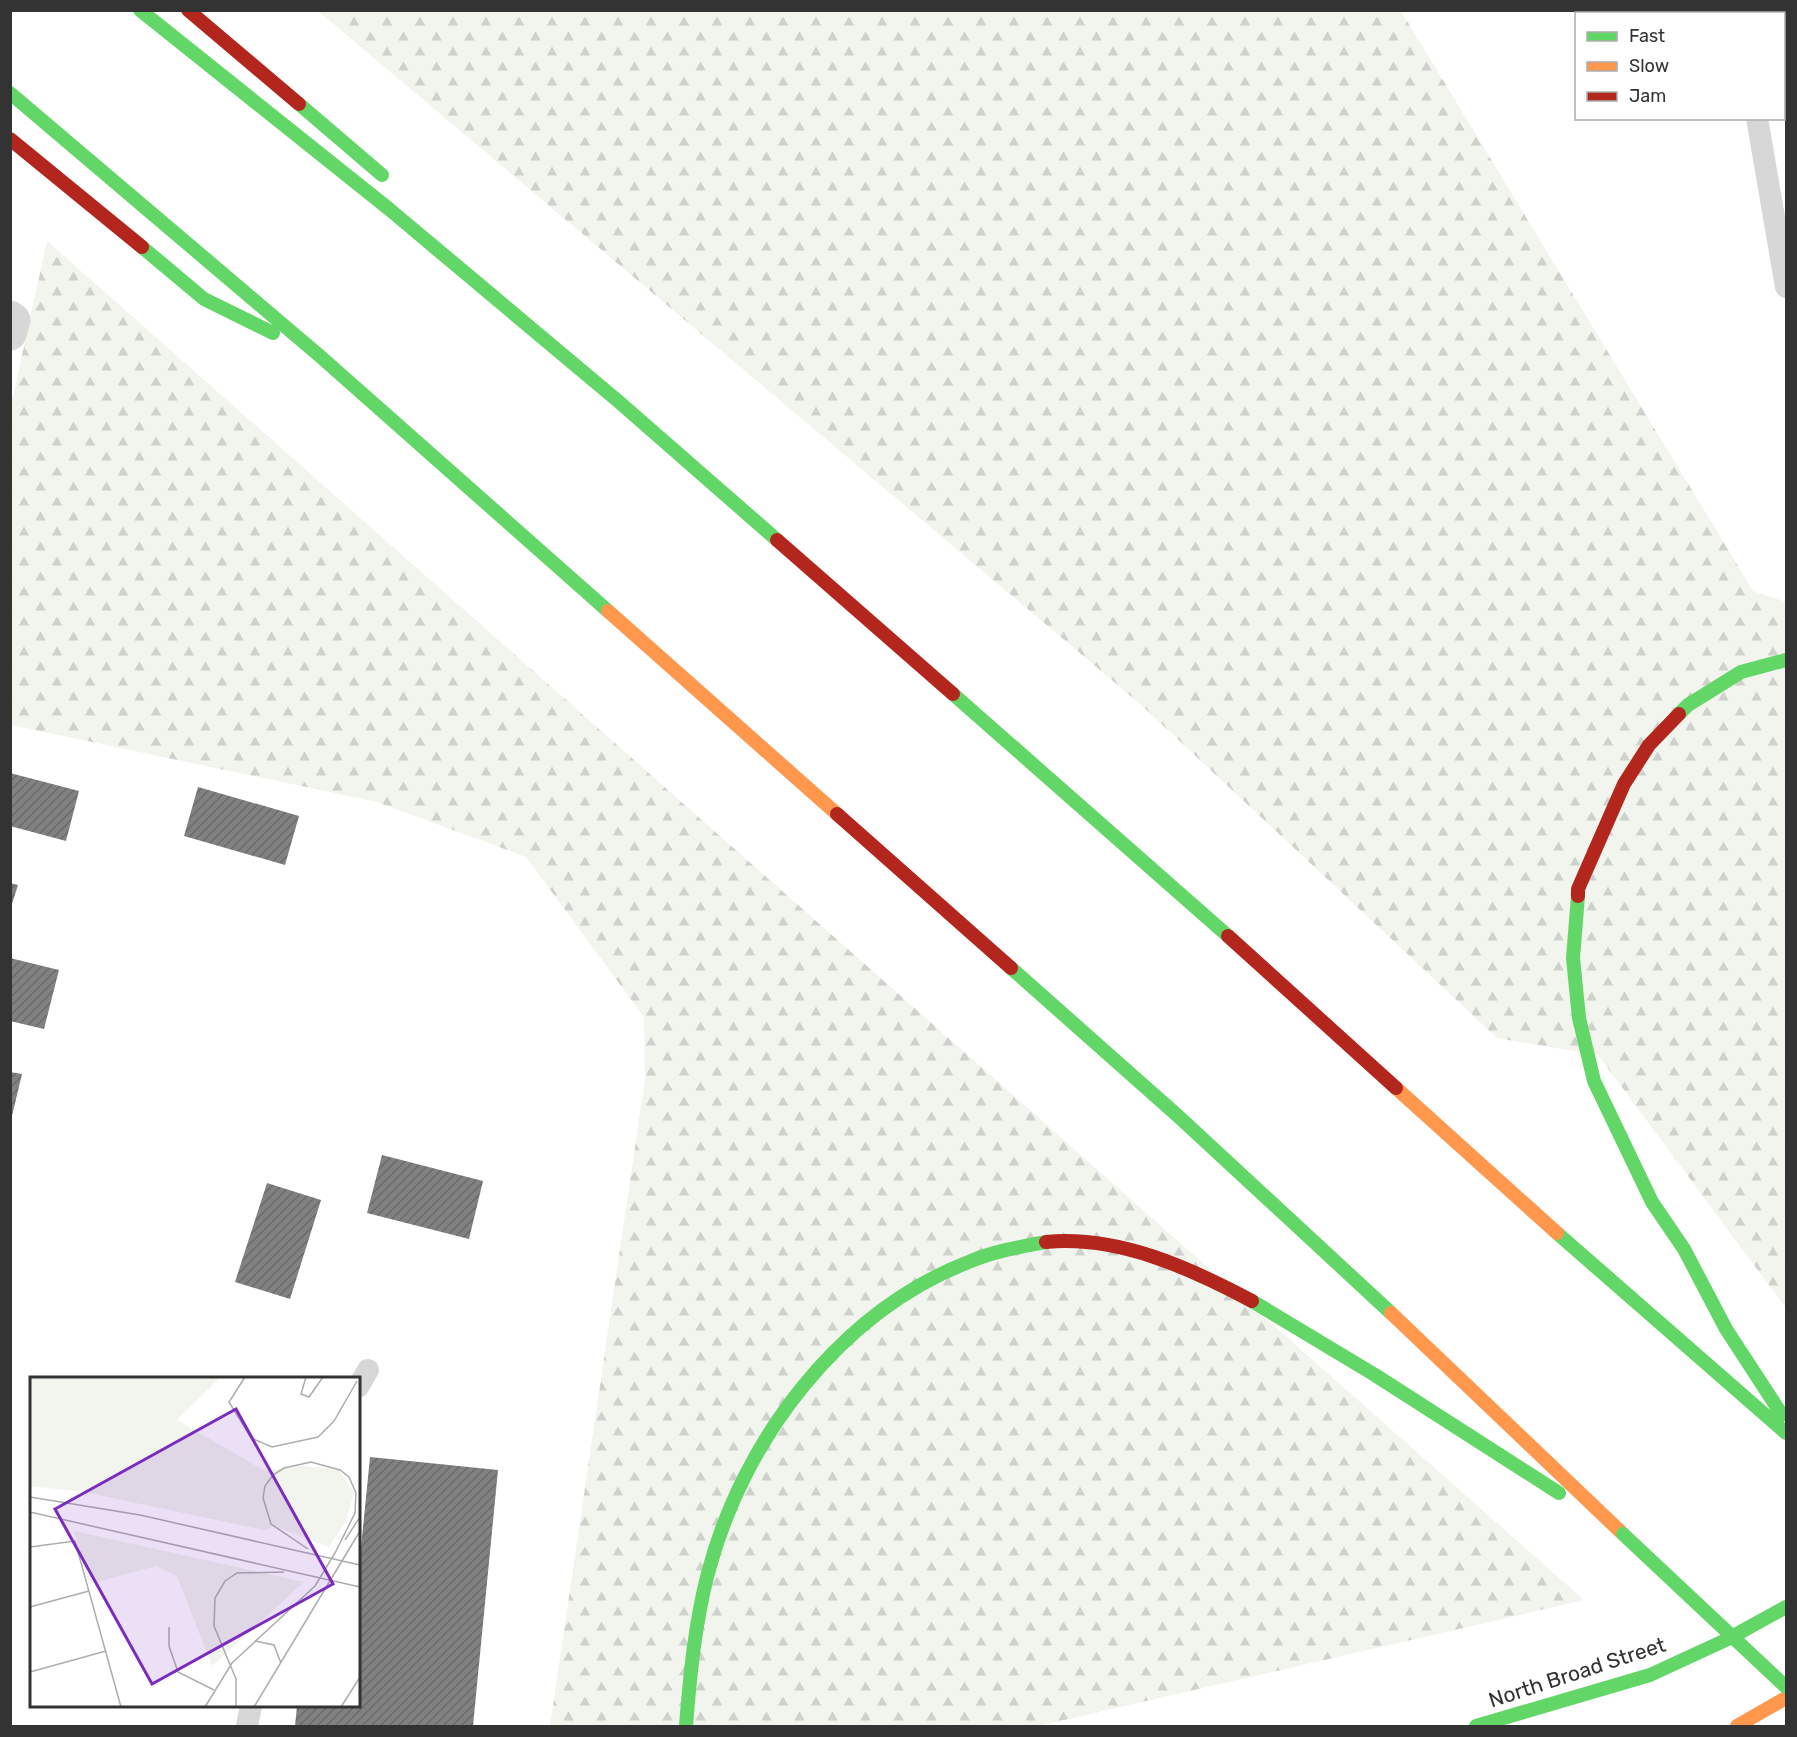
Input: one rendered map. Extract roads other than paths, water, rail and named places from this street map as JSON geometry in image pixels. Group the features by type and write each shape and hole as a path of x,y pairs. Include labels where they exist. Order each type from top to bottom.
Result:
{"main road":[{"path":"140,10 389,209 618,400 1170,883 1544,1222 1786,1433"},
{"path":"188,10 397,188"},
{"path":"10,93 321,357 1169,1108 1362,1285 1786,1687"},
{"path":"10,139 204,298 321,357"},
{"path":"636,399 802,561"},
{"path":"1786,660 1741,672 1688,705 1649,746 1624,784 1578,890 1573,958 1579,1018 1594,1081 1652,1202 1684,1249 1726,1329 1786,1421"},
{"path":"686,1726 692,1657 701,1602 714,1553 741,1489 782,1416 808,1381 841,1347 901,1298 933,1278 962,1265 986,1255 1019,1246 1051,1242 1111,1246 1182,1267 1221,1285 1339,1353 1623,1534"},
{"name":"North Broad Street","path":"1476,1726 1650,1675 1728,1639 1786,1607"},
{"path":"1737,1726 1786,1698"}],"street":[{"path":"10,318 14,320 10,334"}],"lane":[{"path":"1757,120 1786,287"},
{"path":"247,1726 251,1707"}]}
